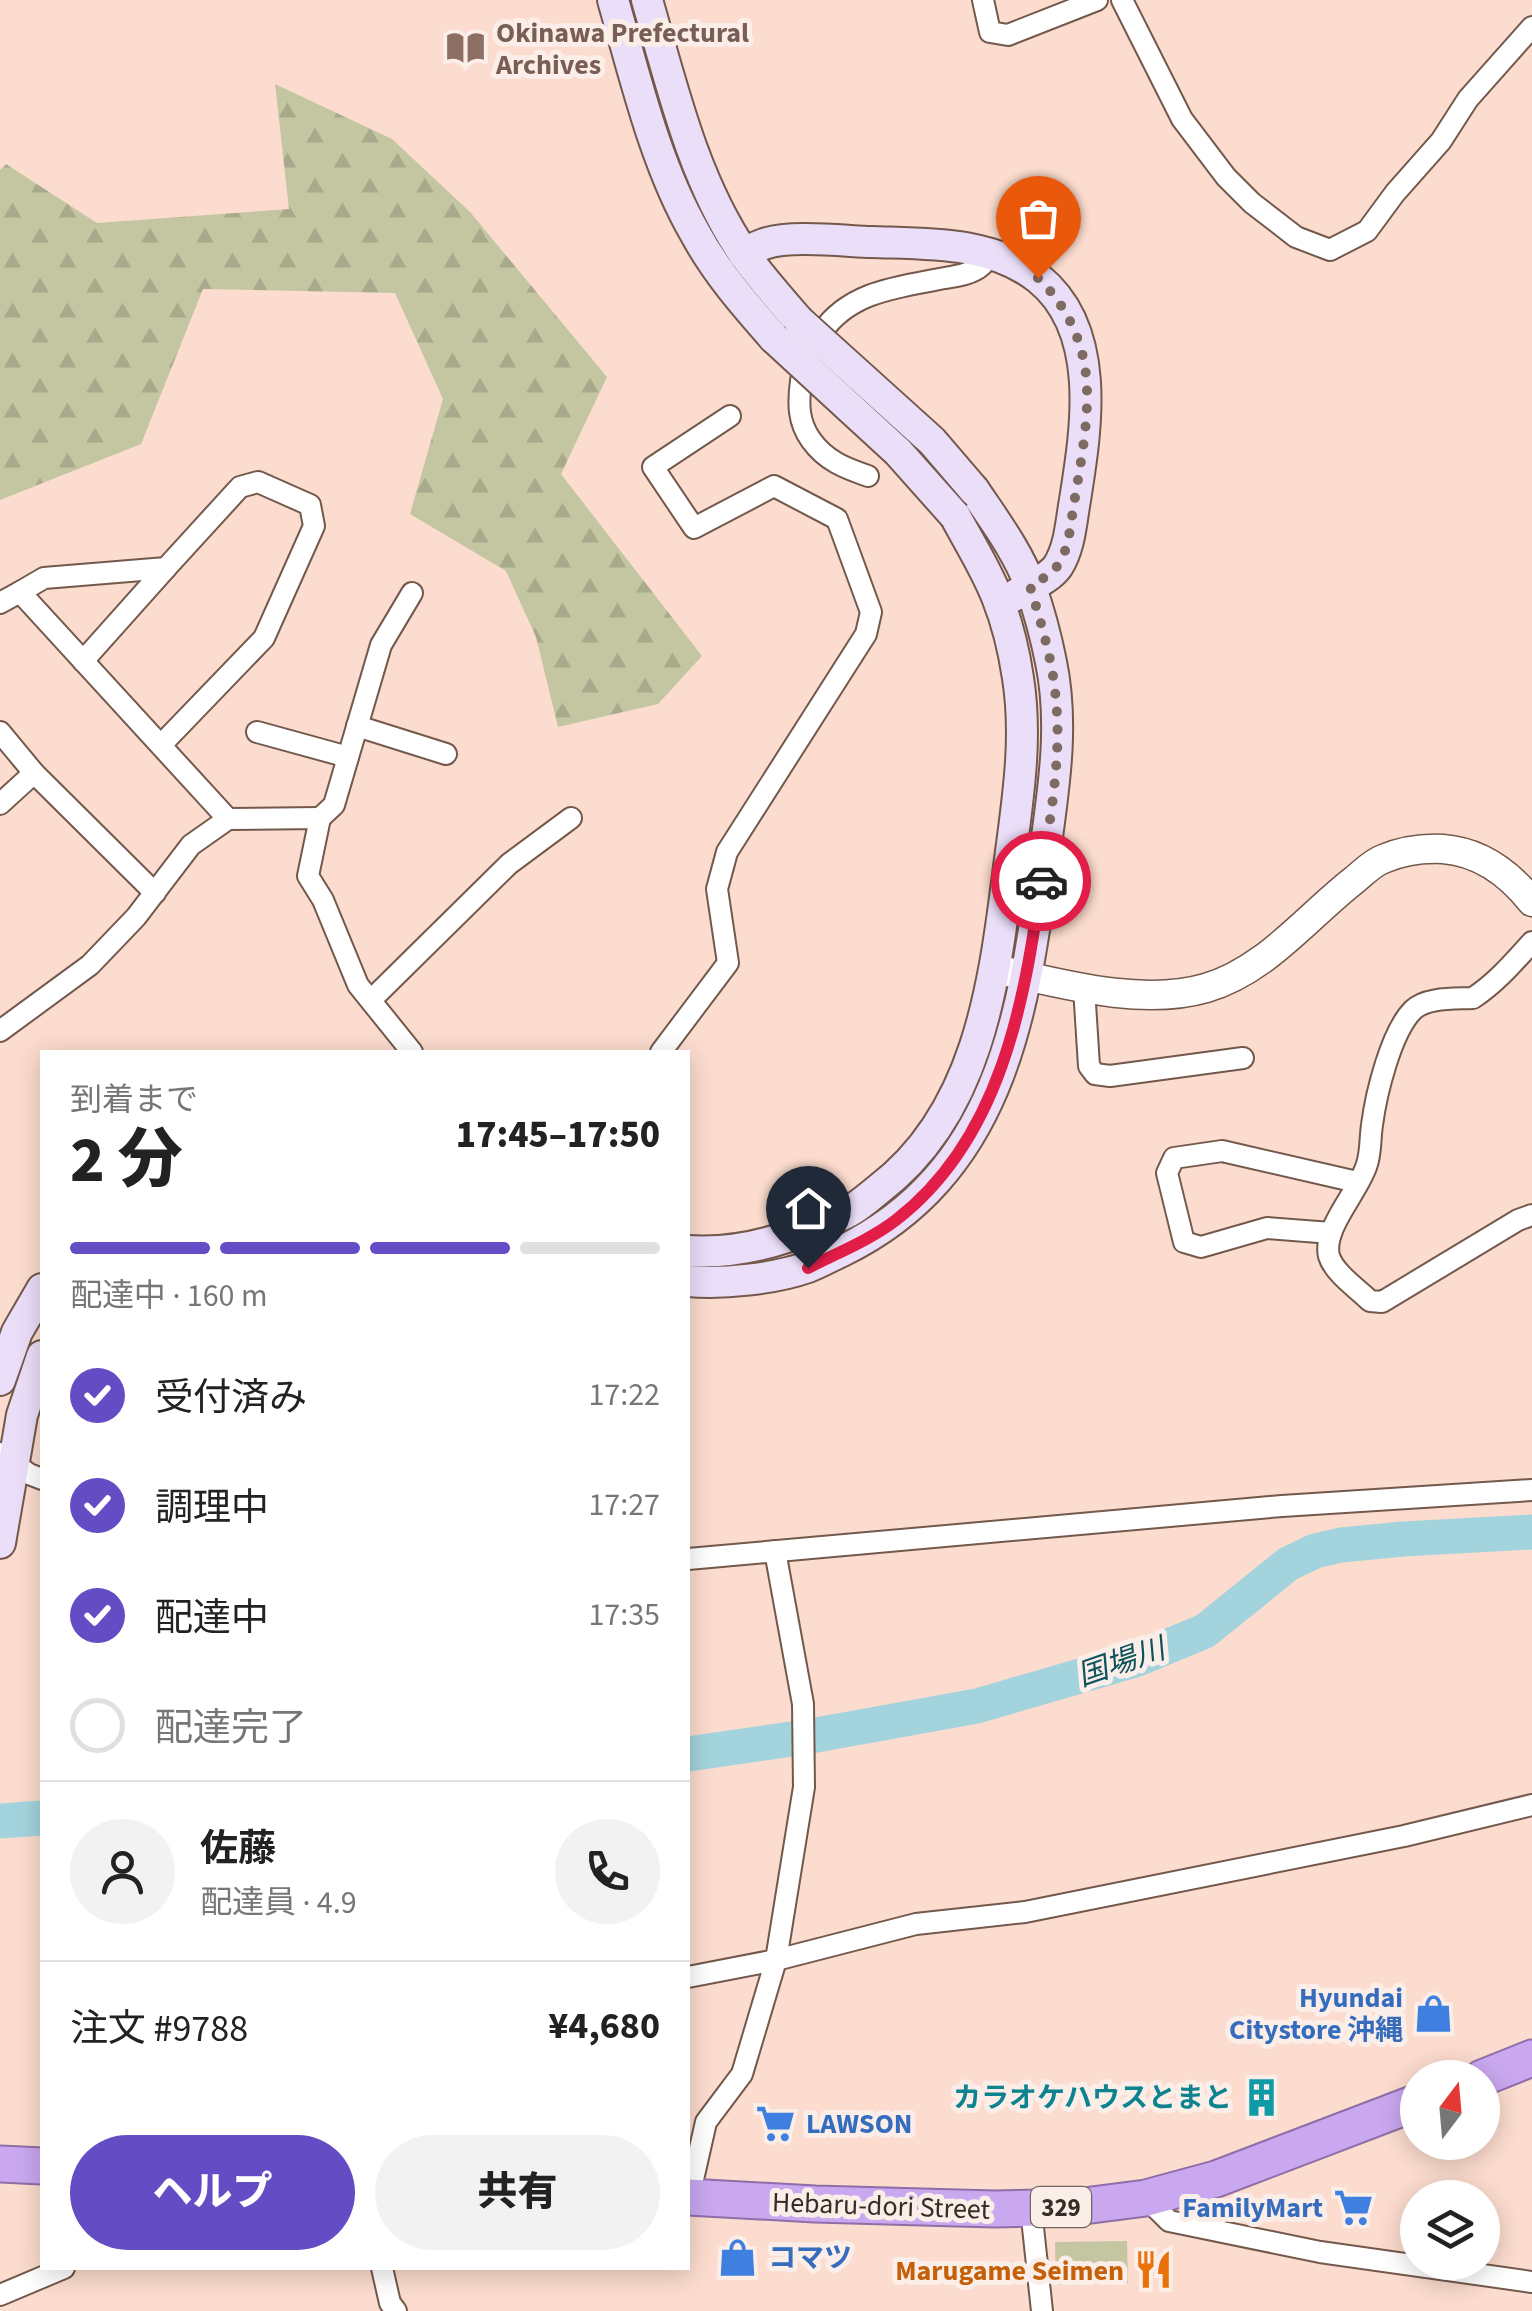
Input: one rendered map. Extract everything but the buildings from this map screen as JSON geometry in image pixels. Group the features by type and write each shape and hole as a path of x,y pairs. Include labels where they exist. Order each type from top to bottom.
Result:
{"highway":[{"path":"1500,2071 1532,2058"},
{"name":"Hebaru-dori Street","path":"690,2198 815,2204 1076,2207 1146,2198 1216,2179 1400,2109"},
{"path":"0,2164 40,2166"}],"main road":[{"path":"613,0 664,166 694,232 733,292 932,442 974,490 1030,586 1057,703 1052,794 1026,976 994,1090 966,1142 932,1187 896,1220 862,1241 808,1268 745,1280 690,1281"},
{"path":"647,0 678,108 704,179 786,330 954,516 1000,605 1014,652 1023,717 1022,770 995,968 971,1062 955,1100 898,1175 849,1212 747,1249 690,1251"},
{"path":"744,254 767,242 938,244 990,254 1016,264 1052,291 1065,309 1083,358 1086,382 1080,470 1067,549 1053,572 1000,605"},
{"path":"0,1380 17,1332 40,1292"},
{"path":"0,1543 6,1457 40,1362"}],"street":[{"path":"983,0 990,32 1008,36 1097,0"},
{"path":"1122,0 1182,119 1226,177 1252,204 1296,236 1330,250 1367,231 1441,140 1468,99 1532,27"},
{"path":"868,476 838,465 818,449 804,429 798,403 802,371 815,342 830,320 854,302 880,291 964,275 982,266 990,254"},
{"path":"663,1050 728,963 717,889 727,852 866,634 871,612 837,519 774,486 694,528 653,467 730,416"},
{"path":"83,660 240,487 258,482 310,505 314,526 264,638 161,745"},
{"path":"0,603 44,578 166,568"},
{"path":"20,592 228,819"},
{"path":"410,1050 358,985 324,900 308,876 320,818 334,805 381,645 412,593"},
{"path":"357,726 446,754"},
{"path":"0,732 34,773 155,893"},
{"path":"257,732 348,757"},
{"path":"0,804 34,773"},
{"path":"0,1031 90,964 155,893 191,846 228,819 320,818"},
{"path":"370,1000 509,864 571,818"},
{"path":"995,968 1110,992 1165,994 1202,990 1256,965 1380,860 1418,850 1452,850 1478,856 1520,887 1532,902"},
{"path":"1532,942 1504,973 1472,998 1428,1002 1416,1006 1408,1016 1384,1066 1367,1165 1331,1233 1329,1256 1370,1301 1382,1302 1532,1215"},
{"path":"1084,988 1089,1066 1095,1074 1110,1076 1243,1058"},
{"path":"1331,1233 1268,1228 1201,1247 1184,1242 1167,1173 1174,1158 1222,1150 1357,1182"},
{"path":"6,1457 40,1478"},
{"path":"690,1559 1282,1506 1532,1490"},
{"path":"690,2190 706,2122 742,2074 776,1960 804,1787 803,1704 775,1552"},
{"path":"690,1977 776,1960 916,1924 1025,1912 1404,1836 1532,1805"},
{"path":"1146,2198 1169,2221 1320,2252 1532,2282"},
{"path":"1031,2208 1042,2311"},
{"path":"0,2295 59,2270"},
{"path":"382,2270 396,2311"}],"green space":[{"path":"275,84 392,139 470,212 607,377 561,474 702,656 658,704 558,727 536,637 506,571 410,514 443,399 395,293 203,289 141,444 0,500 0,170 6,164 97,223 289,209"},
{"path":"1127,2241 1128,2283 1056,2285 1055,2242"}],"waterway":[{"name":"国場川","path":"690,1754 977,1706 1135,1660 1205,1631 1288,1564 1315,1551 1403,1539 1532,1532"},
{"name":"国場川","path":"0,1821 40,1818"}],"way so far":[{"path":"1038,278 1065,309 1083,358 1086,382 1080,470 1067,549 1053,572 1030,586 1057,703 1057,739 1041,881"}],"place":[{"name":"Okinawa Prefectural Archives","path":"466,48"},
{"name":"Hyundai Citystore 沖縄","path":"1433,2013"},
{"name":"カラオケハウスとまと","path":"1262,2097"},
{"name":"LAWSON","path":"776,2123"},
{"name":"FamilyMart","path":"1353,2207"},
{"name":"コマツ","path":"738,2257"},
{"name":"Marugame Seimen","path":"1154,2270"}],"route":[{"path":"808,1268 896,1220 932,1187 966,1142 994,1090 1014,1028 1041,881"}]}
